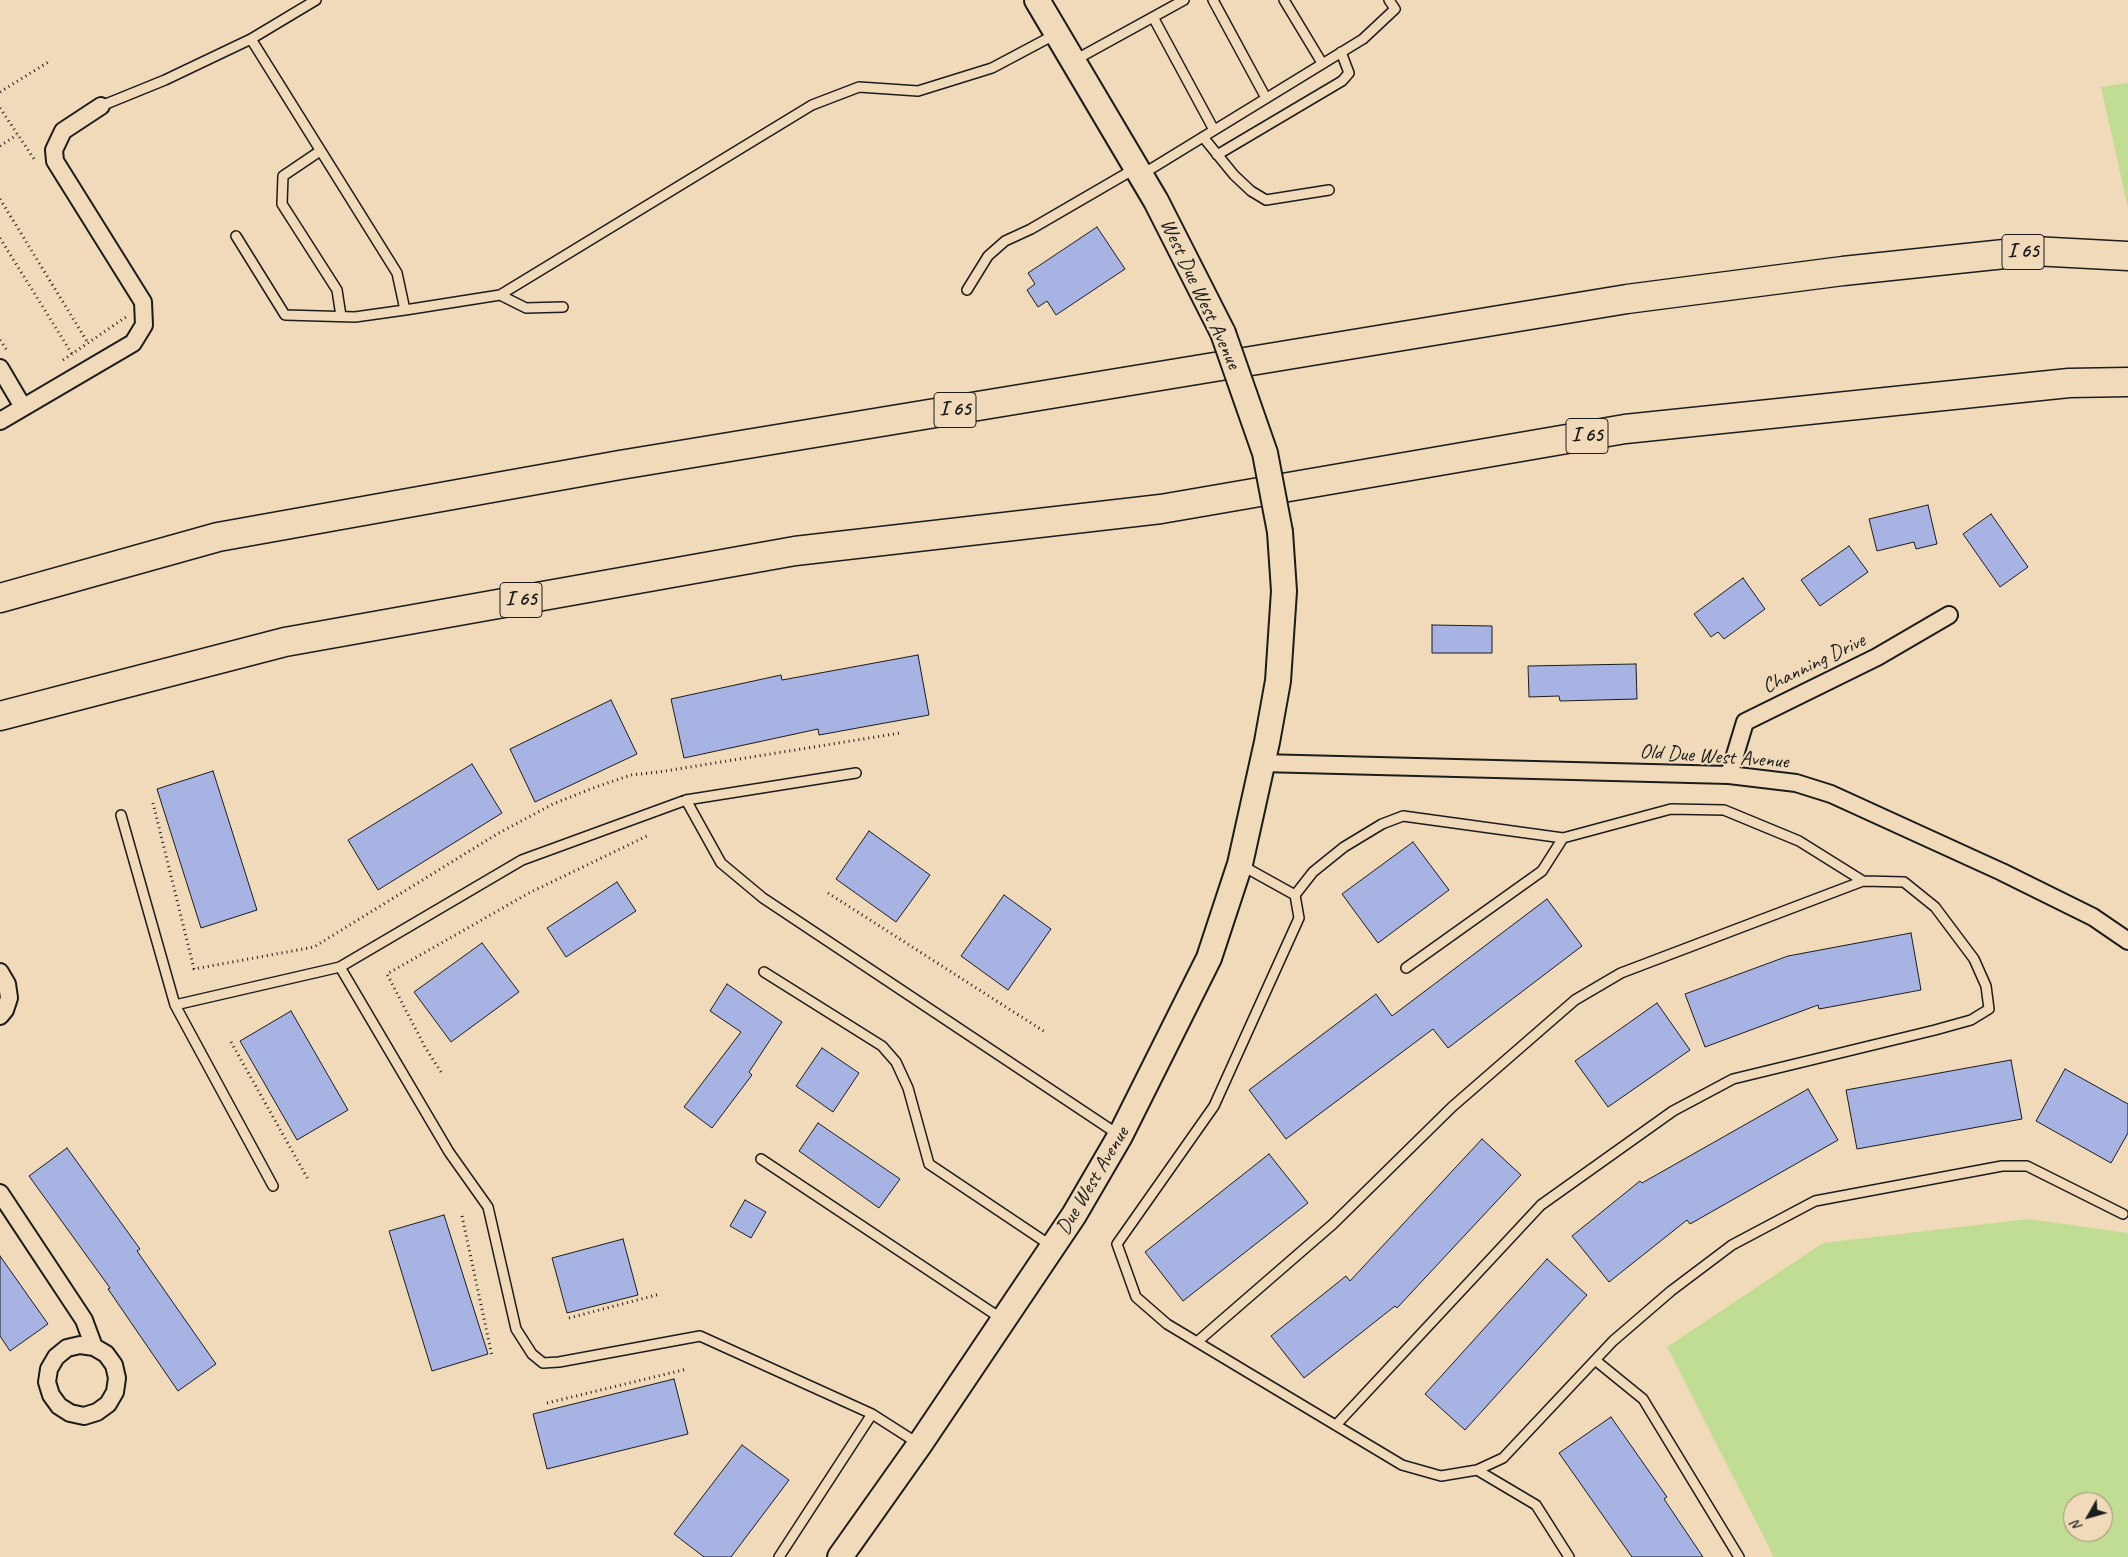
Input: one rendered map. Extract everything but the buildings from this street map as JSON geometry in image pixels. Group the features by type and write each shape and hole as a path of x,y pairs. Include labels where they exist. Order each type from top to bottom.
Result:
{"highway":[{"name":"I 65","path":"0,598 218,537 620,465 1627,299 1843,271 2033,250 2128,256"},
{"name":"I 65","path":"0,716 284,642 795,551 1161,509 1625,429 2068,383 2128,382"}],"main road":[{"name":"West Due West Avenue","path":"1037,0 1156,201 1223,333 1265,453 1280,532 1284,591 1280,668 1267,742 1261,763"},
{"name":"Due West Avenue","path":"840,1557 920,1444 1053,1247 1120,1136 1209,958 1240,864 1261,763"}],"street":[{"path":"0,420 133,343 144,325 143,302 55,161 54,150 63,131 101,106"},
{"path":"0,368 23,407"},
{"name":"Channing Drive","path":"1728,775 1745,722 1877,657 1949,615"},
{"name":"Old Due West Avenue","path":"1261,763 1728,775 1796,783 1831,794 2060,900 2093,917 2128,941"},
{"path":"0,972 7,984 9,998 5,1010 0,1016"},
{"path":"0,1194 84,1320 94,1347 106,1354 114,1365 117,1378 115,1392 108,1404 97,1412 84,1416 70,1413 59,1406 50,1395 47,1382 49,1368 56,1357 67,1348 80,1345 94,1347"}],"lane":[{"path":"101,106 165,80 251,40 316,0"},
{"path":"1073,61 1184,0"},
{"path":"1213,0 1266,98"},
{"path":"1284,0 1322,63"},
{"path":"967,290 988,256 1005,241 1203,137 1363,39 1395,10 1389,0"},
{"path":"1153,17 1214,130"},
{"path":"236,236 285,315 355,317 500,295 812,105 859,87 918,91 992,68 1057,34"},
{"path":"251,40 396,274 405,310"},
{"path":"1217,155 1342,81 1349,73 1341,52"},
{"path":"1203,137 1251,192 1266,200 1329,190"},
{"path":"320,151 283,176 282,204 338,290 342,316"},
{"path":"500,295 526,308 563,307"},
{"path":"175,1005 340,967 522,860 686,800 856,773"},
{"path":"686,800 721,864 763,898 1120,1136"},
{"path":"1863,881 1799,841 1724,810 1671,808 1564,838 1403,816 1382,824 1344,847 1313,872 1295,895 1299,918 1214,1106 1117,1244 1136,1296 1167,1324 1402,1465 1441,1476 1477,1470 1503,1458 1612,1341 1671,1292 1732,1245 1814,1201 2002,1166 2027,1166 2123,1214"},
{"path":"121,815 175,1005 273,1186"},
{"path":"1406,968 1542,871 1564,838"},
{"path":"1240,864 1295,895"},
{"path":"1198,1342 1332,1224 1452,1107 1575,1000 1621,973 1863,881 1904,882 1935,907 1974,959 1986,986 1988,1008 1971,1020 1733,1079 1674,1111 1541,1205 1505,1241 1336,1425"},
{"path":"340,967 449,1152 488,1207 516,1329 532,1354 543,1363 559,1362 700,1336 872,1414 920,1444"},
{"path":"764,972 882,1046 896,1062 908,1088 929,1164 1053,1247"},
{"path":"761,1159 1004,1320"},
{"path":"1595,1360 1643,1399 1739,1557"},
{"path":"779,1557 872,1414"},
{"path":"1477,1470 1536,1505 1569,1557"}],"path":[{"path":"0,92 50,61"},
{"path":"0,108 36,163 36,152"},
{"path":"0,146 17,135"},
{"path":"0,199 88,343"},
{"path":"0,238 72,354"},
{"path":"57,364 128,317 122,308"},
{"path":"0,340 9,354"},
{"path":"153,803 194,969"},
{"path":"441,1072 425,1047 387,974 529,893 647,836"},
{"path":"828,893 1045,1032"},
{"path":"230,1042 309,1181"},
{"path":"462,1216 492,1356"},
{"path":"569,1318 660,1294"},
{"path":"547,1403 687,1369"}],"green space":[{"path":"2128,83 2128,208 2101,87"},
{"path":"2028,1219 2128,1233 2128,1557 1774,1557 1667,1347 1823,1243"}]}
